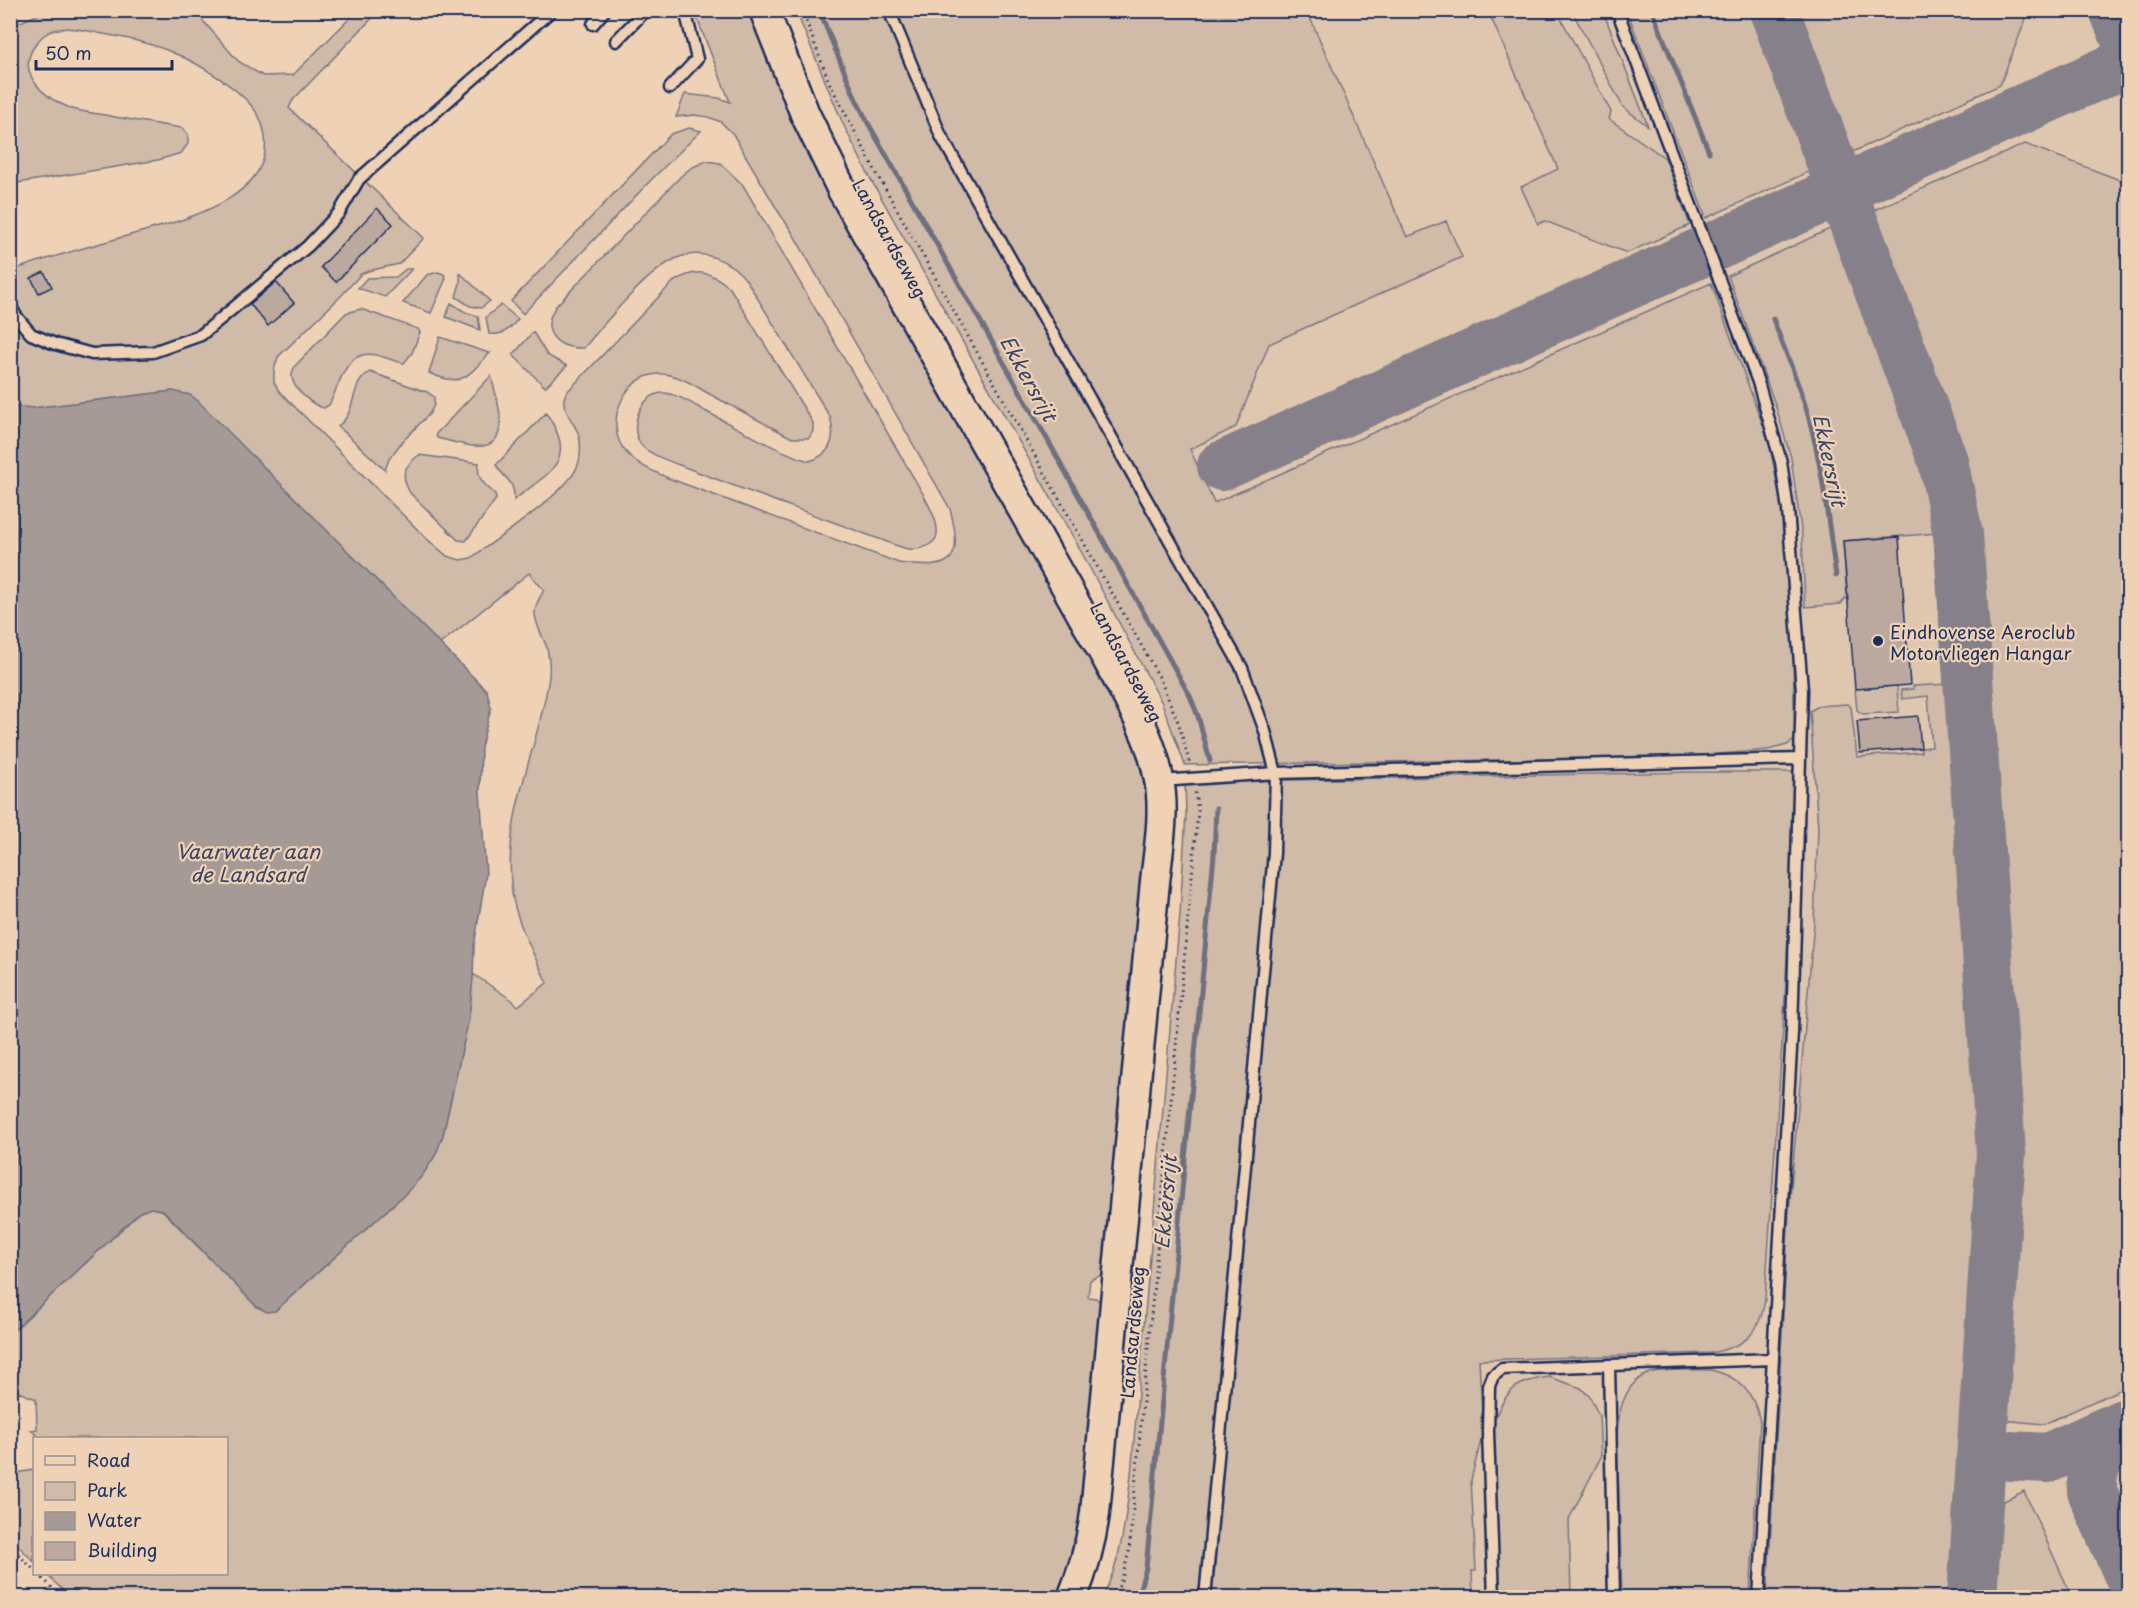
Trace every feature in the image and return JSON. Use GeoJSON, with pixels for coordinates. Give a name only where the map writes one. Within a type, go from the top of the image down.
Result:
{"type":"FeatureCollection","features":[{"type":"Feature","properties":{"kind":"street","name":"Landsardseweg"},"geometry":{"type":"LineString","coordinates":[[764,10],[805,114],[842,190],[1108,661],[1144,730],[1160,781],[1161,815],[1095,1513],[1091,1542],[1083,1572],[1072,1598]]}},
{"type":"Feature","properties":{"kind":"lane"},"geometry":{"type":"LineString","coordinates":[[10,304],[16,316],[31,334],[55,344],[92,354],[153,352],[201,335],[308,246],[339,213],[359,179],[552,10]]}},
{"type":"Feature","properties":{"kind":"lane"},"geometry":{"type":"LineString","coordinates":[[593,24],[605,10]]}},
{"type":"Feature","properties":{"kind":"lane"},"geometry":{"type":"LineString","coordinates":[[616,41],[646,10]]}},
{"type":"Feature","properties":{"kind":"lane"},"geometry":{"type":"LineString","coordinates":[[670,88],[697,59],[685,10]]}},
{"type":"Feature","properties":{"kind":"lane"},"geometry":{"type":"LineString","coordinates":[[889,10],[941,136],[1242,668],[1265,731],[1276,773],[1274,853],[1205,1598]]}},
{"type":"Feature","properties":{"kind":"lane"},"geometry":{"type":"LineString","coordinates":[[1617,10],[1758,382],[1781,462],[1788,510],[1802,690],[1792,1032],[1759,1598]]}},
{"type":"Feature","properties":{"kind":"lane"},"geometry":{"type":"LineString","coordinates":[[1160,781],[1276,773],[1800,759]]}},
{"type":"Feature","properties":{"kind":"lane"},"geometry":{"type":"LineString","coordinates":[[1494,1598],[1488,1432],[1489,1386],[1492,1376],[1502,1369],[1773,1359]]}},
{"type":"Feature","properties":{"kind":"lane"},"geometry":{"type":"LineString","coordinates":[[1609,1365],[1614,1598]]}},
{"type":"Feature","properties":{"kind":"path"},"geometry":{"type":"LineString","coordinates":[[802,10],[829,82],[876,172],[1158,677],[1179,724],[1193,778],[1198,811],[1129,1552],[1114,1598]]}},
{"type":"Feature","properties":{"kind":"path"},"geometry":{"type":"LineString","coordinates":[[10,1546],[33,1569]]}},
{"type":"Feature","properties":{"kind":"path"},"geometry":{"type":"LineString","coordinates":[[39,1575],[63,1598]]}},
{"type":"Feature","properties":{"kind":"shaded area"},"geometry":{"type":"Polygon","coordinates":[[[874,11],[2128,11],[2128,1597],[1189,1597],[1267,788],[1266,773],[1260,743],[874,11]]]}},
{"type":"Feature","properties":{"kind":"green space"},"geometry":{"type":"Polygon","coordinates":[[[46,11],[187,11],[197,14],[238,61],[263,76],[293,75],[357,11],[379,11],[293,100],[289,108],[424,238],[399,264],[361,274],[278,357],[274,370],[274,382],[279,391],[426,538],[447,556],[460,560],[471,558],[529,516],[571,477],[578,464],[580,443],[579,435],[565,409],[566,393],[673,282],[689,274],[703,273],[709,274],[730,288],[813,423],[813,431],[809,438],[792,438],[689,382],[675,376],[661,374],[648,376],[637,382],[627,391],[621,403],[616,428],[619,441],[630,457],[668,478],[899,563],[931,565],[942,563],[950,559],[954,551],[954,527],[950,509],[792,232],[733,134],[721,122],[694,115],[676,117],[685,94],[719,98],[730,102],[694,11],[755,11],[1136,729],[1148,795],[1147,833],[1110,1268],[1102,1275],[1090,1280],[1088,1297],[1096,1298],[1106,1307],[1082,1543],[1063,1589],[1056,1597],[71,1598],[47,1575],[228,1575],[228,1437],[39,1437],[31,1430],[37,1429],[36,1399],[11,1389],[11,1333],[140,1212],[151,1208],[162,1210],[257,1307],[275,1311],[405,1194],[435,1156],[443,1135],[469,1018],[473,974],[518,1006],[547,983],[517,916],[512,893],[510,864],[516,810],[544,705],[549,677],[549,657],[535,615],[536,605],[544,590],[529,573],[440,644],[173,391],[33,408],[11,406],[11,271],[167,224],[220,204],[243,189],[258,170],[265,148],[261,121],[255,110],[234,89],[208,71],[181,56],[143,42],[70,28],[59,29],[42,37],[30,54],[28,64],[30,74],[42,91],[70,108],[182,128],[188,134],[188,144],[181,153],[158,160],[11,184],[11,26],[46,11]]]}},
{"type":"Feature","properties":{"kind":"green space"},"geometry":{"type":"Polygon","coordinates":[[[796,11],[1307,11],[1407,237],[1446,221],[1462,257],[1269,344],[1236,427],[1190,449],[1214,503],[1711,283],[1769,442],[1782,509],[1792,618],[1795,740],[1787,745],[1768,750],[1683,757],[1185,765],[1162,703],[1077,544],[870,178],[843,124],[796,11]]]}},
{"type":"Feature","properties":{"kind":"green space"},"geometry":{"type":"Polygon","coordinates":[[[1488,11],[1557,11],[1611,112],[1609,119],[1665,158],[1690,225],[1627,253],[1545,221],[1538,224],[1521,187],[1558,169],[1488,11]]]}},
{"type":"Feature","properties":{"kind":"green space"},"geometry":{"type":"Polygon","coordinates":[[[1572,11],[1603,11],[1648,126],[1623,107],[1572,11]]]}},
{"type":"Feature","properties":{"kind":"green space"},"geometry":{"type":"Polygon","coordinates":[[[1627,11],[1756,11],[1815,169],[1706,218],[1627,11]]]}},
{"type":"Feature","properties":{"kind":"green space"},"geometry":{"type":"Polygon","coordinates":[[[1792,11],[2029,11],[2000,85],[1846,155],[1792,11]]]}},
{"type":"Feature","properties":{"kind":"green space"},"geometry":{"type":"Polygon","coordinates":[[[689,128],[701,131],[523,314],[511,301],[671,134],[689,128]]]}},
{"type":"Feature","properties":{"kind":"green space"},"geometry":{"type":"Polygon","coordinates":[[[2025,144],[2128,183],[2128,1386],[2044,1424],[2003,1420],[2022,1141],[2016,1037],[1970,519],[1962,472],[1950,436],[1867,213],[2025,144]]]}},
{"type":"Feature","properties":{"kind":"green space"},"geometry":{"type":"Polygon","coordinates":[[[706,161],[720,163],[743,185],[928,503],[937,531],[936,537],[930,544],[914,549],[898,546],[666,460],[649,452],[638,441],[636,423],[638,413],[649,398],[665,393],[681,398],[770,445],[809,461],[823,454],[830,444],[832,424],[830,417],[747,281],[733,267],[724,262],[696,254],[677,258],[653,274],[627,298],[584,348],[565,345],[553,337],[549,323],[556,306],[681,176],[706,161]]]}},
{"type":"Feature","properties":{"kind":"green space"},"geometry":{"type":"Polygon","coordinates":[[[1836,226],[1918,435],[1934,496],[1938,533],[1843,541],[1847,596],[1841,604],[1805,607],[1802,537],[1791,458],[1776,407],[1728,276],[1836,226]]]}},
{"type":"Feature","properties":{"kind":"green space"},"geometry":{"type":"Polygon","coordinates":[[[406,269],[412,269],[385,297],[358,288],[367,278],[396,277],[406,269]]]}},
{"type":"Feature","properties":{"kind":"green space"},"geometry":{"type":"Polygon","coordinates":[[[438,272],[444,274],[446,278],[431,313],[403,303],[427,275],[438,272]]]}},
{"type":"Feature","properties":{"kind":"green space"},"geometry":{"type":"Polygon","coordinates":[[[460,273],[490,301],[481,308],[470,306],[456,297],[460,273]]]}},
{"type":"Feature","properties":{"kind":"green space"},"geometry":{"type":"Polygon","coordinates":[[[451,303],[465,312],[478,316],[480,330],[446,317],[451,303]]]}},
{"type":"Feature","properties":{"kind":"green space"},"geometry":{"type":"Polygon","coordinates":[[[501,305],[518,319],[506,331],[489,334],[486,317],[501,305]]]}},
{"type":"Feature","properties":{"kind":"green space"},"geometry":{"type":"Polygon","coordinates":[[[361,309],[418,329],[420,332],[412,353],[404,363],[376,355],[366,354],[357,357],[345,370],[329,405],[324,408],[319,407],[304,396],[295,385],[292,375],[295,366],[346,313],[361,309]]]}},
{"type":"Feature","properties":{"kind":"green space"},"geometry":{"type":"Polygon","coordinates":[[[533,332],[547,355],[567,366],[545,387],[513,355],[533,332]]]}},
{"type":"Feature","properties":{"kind":"green space"},"geometry":{"type":"Polygon","coordinates":[[[440,337],[490,353],[463,378],[449,380],[429,373],[440,337]]]}},
{"type":"Feature","properties":{"kind":"green space"},"geometry":{"type":"Polygon","coordinates":[[[370,372],[427,392],[434,397],[434,405],[430,413],[401,443],[389,459],[385,470],[338,426],[348,413],[359,383],[370,372]]]}},
{"type":"Feature","properties":{"kind":"green space"},"geometry":{"type":"Polygon","coordinates":[[[491,376],[500,416],[498,435],[492,442],[483,446],[472,446],[437,438],[436,434],[491,376]]]}},
{"type":"Feature","properties":{"kind":"green space"},"geometry":{"type":"Polygon","coordinates":[[[546,413],[556,429],[560,442],[560,454],[549,472],[514,500],[511,484],[496,465],[546,413]]]}},
{"type":"Feature","properties":{"kind":"green space"},"geometry":{"type":"Polygon","coordinates":[[[419,455],[479,463],[480,477],[495,494],[496,499],[466,541],[458,540],[410,493],[404,476],[409,463],[419,455]]]}},
{"type":"Feature","properties":{"kind":"green space"},"geometry":{"type":"Polygon","coordinates":[[[1950,684],[1964,864],[1980,1176],[1957,1597],[1767,1597],[1789,1211],[1814,922],[1818,829],[1810,711],[1818,706],[1847,704],[1851,707],[1857,757],[1921,752],[1921,748],[1932,747],[1928,696],[1902,699],[1901,690],[1913,689],[1913,686],[1950,684]]]}},
{"type":"Feature","properties":{"kind":"green space"},"geometry":{"type":"Polygon","coordinates":[[[1897,686],[1899,712],[1863,714],[1857,710],[1855,689],[1897,686]]]}},
{"type":"Feature","properties":{"kind":"green space"},"geometry":{"type":"Polygon","coordinates":[[[1796,772],[1785,998],[1765,1299],[1755,1330],[1741,1343],[1710,1353],[1479,1360],[1483,1432],[1471,1480],[1476,1571],[1472,1571],[1473,1595],[1456,1598],[1102,1598],[1119,1553],[1131,1474],[1180,914],[1186,813],[1185,782],[1796,772]]]}},
{"type":"Feature","properties":{"kind":"green space"},"geometry":{"type":"Polygon","coordinates":[[[1711,1370],[1730,1377],[1744,1388],[1754,1403],[1760,1422],[1750,1597],[1622,1597],[1617,1436],[1624,1399],[1634,1383],[1641,1377],[1656,1371],[1711,1370]]]}},
{"type":"Feature","properties":{"kind":"green space"},"geometry":{"type":"Polygon","coordinates":[[[1549,1377],[1581,1388],[1590,1397],[1599,1416],[1601,1457],[1569,1519],[1571,1597],[1498,1597],[1493,1423],[1502,1403],[1512,1390],[1527,1382],[1549,1377]]]}},
{"type":"Feature","properties":{"kind":"green space"},"geometry":{"type":"Polygon","coordinates":[[[33,1470],[33,1561],[10,1537],[11,1474],[33,1470]]]}},
{"type":"Feature","properties":{"kind":"green space"},"geometry":{"type":"Polygon","coordinates":[[[2024,1491],[2072,1597],[1989,1597],[1994,1506],[2024,1491]]]}},
{"type":"Feature","properties":{"kind":"water","name":"Vaarwater aan de Landsard"},"geometry":{"type":"Polygon","coordinates":[[[173,391],[190,395],[197,400],[487,691],[491,708],[481,747],[480,792],[486,874],[474,946],[469,1018],[443,1135],[435,1156],[422,1176],[275,1311],[267,1312],[257,1307],[163,1210],[151,1208],[140,1212],[11,1333],[11,406],[33,408],[173,391]]]}},
{"type":"Feature","properties":{"kind":"building"},"geometry":{"type":"Polygon","coordinates":[[[377,208],[393,224],[336,282],[321,267],[377,208]]]}},
{"type":"Feature","properties":{"kind":"building"},"geometry":{"type":"Polygon","coordinates":[[[44,272],[52,287],[39,293],[31,278],[44,272]]]}},
{"type":"Feature","properties":{"kind":"building"},"geometry":{"type":"Polygon","coordinates":[[[276,282],[294,303],[268,326],[250,304],[276,282]]]}},
{"type":"Feature","properties":{"kind":"building","name":"Eindhovense Aeroclub Motorvliegen Hangar"},"geometry":{"type":"Polygon","coordinates":[[[1899,537],[1910,685],[1855,689],[1843,541],[1899,537]]]}},
{"type":"Feature","properties":{"kind":"building"},"geometry":{"type":"Polygon","coordinates":[[[1918,716],[1921,748],[1860,753],[1857,721],[1918,716]]]}},
{"type":"Feature","properties":{"kind":"waterway","name":"Ekkersrijt"},"geometry":{"type":"LineString","coordinates":[[819,10],[868,123],[1190,696],[1210,761]]}},
{"type":"Feature","properties":{"kind":"waterway","name":"Ekkersrijt"},"geometry":{"type":"LineString","coordinates":[[1652,10],[1709,152]]}},
{"type":"Feature","properties":{"kind":"waterway","name":"Ekkersrijt"},"geometry":{"type":"LineString","coordinates":[[1773,319],[1808,415],[1818,455],[1836,576]]}},
{"type":"Feature","properties":{"kind":"waterway","name":"Ekkersrijt"},"geometry":{"type":"LineString","coordinates":[[1137,1598],[1146,1568],[1214,855],[1216,808]]}},
{"type":"Feature","properties":{"kind":"taxiway"},"geometry":{"type":"LineString","coordinates":[[1774,10],[1943,461],[1958,534],[2001,1153],[1972,1598]]}},
{"type":"Feature","properties":{"kind":"taxiway"},"geometry":{"type":"LineString","coordinates":[[2114,10],[2128,44]]}},
{"type":"Feature","properties":{"kind":"taxiway"},"geometry":{"type":"LineString","coordinates":[[1222,466],[2128,62]]}},
{"type":"Feature","properties":{"kind":"taxiway"},"geometry":{"type":"LineString","coordinates":[[2128,1422],[2097,1461],[2092,1480],[2092,1491],[2128,1573]]}},
{"type":"Feature","properties":{"kind":"taxiway"},"geometry":{"type":"LineString","coordinates":[[2010,1456],[2048,1458],[2123,1424]]}},
{"type":"Feature","properties":{"kind":"place","name":"Eindhovense Aeroclub Motorvliegen Hangar"},"geometry":{"type":"Point","coordinates":[1878,641]}}]}
